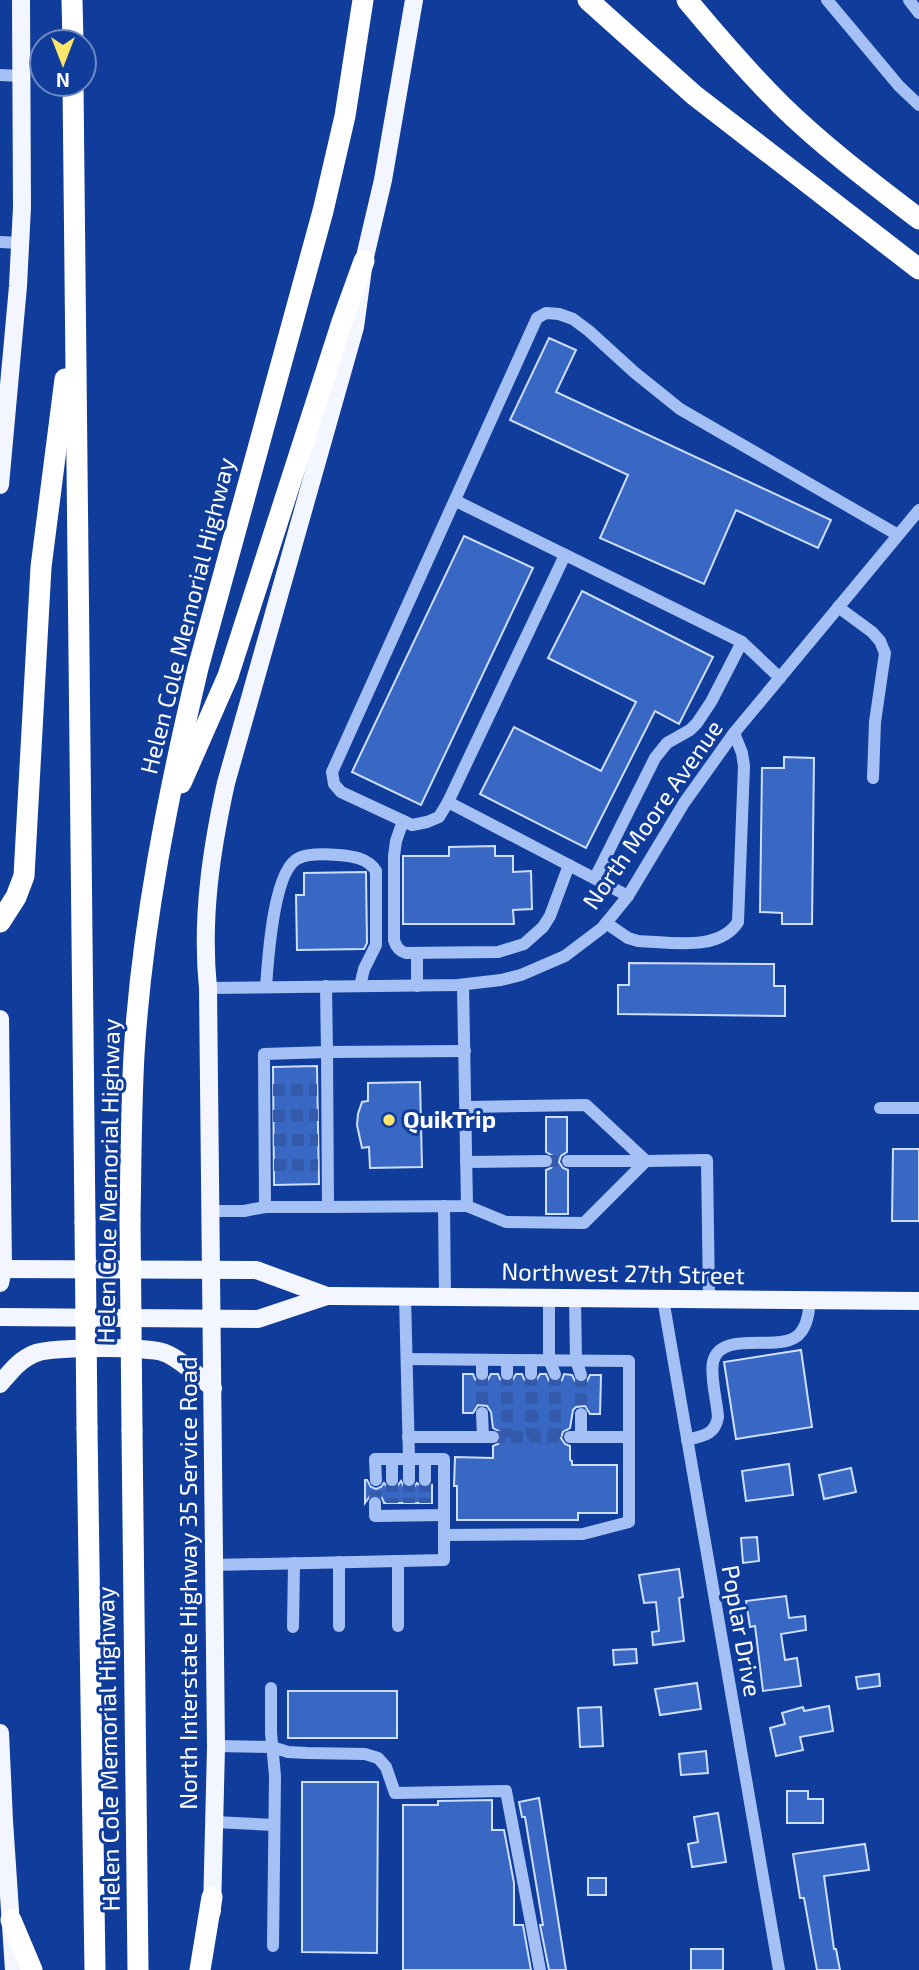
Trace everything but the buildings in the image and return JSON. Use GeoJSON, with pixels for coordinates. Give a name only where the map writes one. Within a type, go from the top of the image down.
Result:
{"type":"FeatureCollection","features":[{"type":"Feature","properties":{"kind":"highway"},"geometry":{"type":"LineString","coordinates":[[72,0],[73,28]]}},
{"type":"Feature","properties":{"kind":"highway","name":"Helen Cole Memorial Highway"},"geometry":{"type":"LineString","coordinates":[[138,1970],[130,1219],[136,1031],[147,934],[180,743],[323,211],[345,116],[363,0]]}},
{"type":"Feature","properties":{"kind":"highway"},"geometry":{"type":"LineString","coordinates":[[588,0],[694,96],[919,270]]}},
{"type":"Feature","properties":{"kind":"highway"},"geometry":{"type":"LineString","coordinates":[[687,0],[730,52],[782,106],[846,163],[919,219]]}},
{"type":"Feature","properties":{"kind":"highway","name":"Helen Cole Memorial Highway"},"geometry":{"type":"LineString","coordinates":[[73,98],[95,1970]]}},
{"type":"Feature","properties":{"kind":"highway"},"geometry":{"type":"LineString","coordinates":[[165,820],[228,676],[342,322],[365,261]]}},
{"type":"Feature","properties":{"kind":"highway"},"geometry":{"type":"LineString","coordinates":[[0,922],[16,897],[24,876],[41,567],[75,301]]}},
{"type":"Feature","properties":{"kind":"highway"},"geometry":{"type":"LineString","coordinates":[[200,1970],[212,1897]]}},
{"type":"Feature","properties":{"kind":"highway"},"geometry":{"type":"LineString","coordinates":[[11,1920],[32,1970]]}},
{"type":"Feature","properties":{"kind":"main road"},"geometry":{"type":"LineString","coordinates":[[0,485],[20,243],[22,0]]}},
{"type":"Feature","properties":{"kind":"main road","name":"North Interstate Highway 35 Service Road"},"geometry":{"type":"LineString","coordinates":[[211,1970],[216,1746],[208,988],[205,955],[207,904],[215,833],[226,783],[355,327],[414,0]]}},
{"type":"Feature","properties":{"kind":"main road"},"geometry":{"type":"LineString","coordinates":[[0,1019],[1,1274]]}},
{"type":"Feature","properties":{"kind":"main road","name":"Northwest 27th Street"},"geometry":{"type":"LineString","coordinates":[[1,1274],[256,1270],[327,1296]]}},
{"type":"Feature","properties":{"kind":"main road","name":"Northwest 27th Street"},"geometry":{"type":"LineString","coordinates":[[0,1317],[258,1319],[327,1296],[919,1301]]}},
{"type":"Feature","properties":{"kind":"main road"},"geometry":{"type":"LineString","coordinates":[[0,1384],[16,1365],[44,1351],[154,1349],[173,1357],[213,1388]]}},
{"type":"Feature","properties":{"kind":"main road"},"geometry":{"type":"LineString","coordinates":[[0,1733],[2,1821],[14,1970]]}},
{"type":"Feature","properties":{"kind":"street"},"geometry":{"type":"LineString","coordinates":[[827,0],[899,86],[919,105]]}},
{"type":"Feature","properties":{"kind":"street"},"geometry":{"type":"LineString","coordinates":[[909,0],[919,13]]}},
{"type":"Feature","properties":{"kind":"street"},"geometry":{"type":"LineString","coordinates":[[0,75],[22,76]]}},
{"type":"Feature","properties":{"kind":"street"},"geometry":{"type":"LineString","coordinates":[[0,242],[20,243]]}},
{"type":"Feature","properties":{"kind":"street"},"geometry":{"type":"LineString","coordinates":[[565,555],[439,817],[412,825],[341,792],[334,784],[332,772],[537,318],[546,313],[573,319],[680,409],[898,535]]}},
{"type":"Feature","properties":{"kind":"street"},"geometry":{"type":"LineString","coordinates":[[456,501],[742,642],[780,678]]}},
{"type":"Feature","properties":{"kind":"street","name":"North Moore Avenue"},"geometry":{"type":"LineString","coordinates":[[208,988],[463,985],[501,980],[545,966],[565,956],[606,923],[628,896],[684,803],[734,733],[919,510]]}},
{"type":"Feature","properties":{"kind":"street"},"geometry":{"type":"LineString","coordinates":[[838,607],[872,632],[885,653],[875,722],[873,778]]}},
{"type":"Feature","properties":{"kind":"street"},"geometry":{"type":"LineString","coordinates":[[595,878],[656,758],[667,743],[697,723],[742,642]]}},
{"type":"Feature","properties":{"kind":"street"},"geometry":{"type":"LineString","coordinates":[[606,923],[638,942],[709,942],[725,936],[734,928],[738,922],[744,766],[742,752],[734,733]]}},
{"type":"Feature","properties":{"kind":"street"},"geometry":{"type":"LineString","coordinates":[[448,802],[628,896]]}},
{"type":"Feature","properties":{"kind":"street"},"geometry":{"type":"LineString","coordinates":[[403,821],[394,856],[394,940],[401,952],[498,952],[524,944],[543,927],[550,916],[569,865]]}},
{"type":"Feature","properties":{"kind":"street"},"geometry":{"type":"LineString","coordinates":[[266,987],[269,947],[281,880],[291,864],[300,858],[327,854],[352,856],[372,864],[376,871],[376,945],[359,986]]}},
{"type":"Feature","properties":{"kind":"street"},"geometry":{"type":"LineString","coordinates":[[417,953],[417,985]]}},
{"type":"Feature","properties":{"kind":"street"},"geometry":{"type":"LineString","coordinates":[[463,985],[467,1206]]}},
{"type":"Feature","properties":{"kind":"street"},"geometry":{"type":"LineString","coordinates":[[326,986],[327,1052],[322,1115],[323,1164],[328,1207]]}},
{"type":"Feature","properties":{"kind":"street"},"geometry":{"type":"LineString","coordinates":[[265,1208],[269,1165],[269,1090],[264,1054],[465,1051]]}},
{"type":"Feature","properties":{"kind":"street"},"geometry":{"type":"LineString","coordinates":[[466,1107],[586,1105],[646,1161]]}},
{"type":"Feature","properties":{"kind":"street"},"geometry":{"type":"LineString","coordinates":[[880,1108],[919,1108]]}},
{"type":"Feature","properties":{"kind":"street"},"geometry":{"type":"LineString","coordinates":[[568,1161],[707,1160],[709,1299]]}},
{"type":"Feature","properties":{"kind":"street"},"geometry":{"type":"LineString","coordinates":[[466,1162],[546,1161]]}},
{"type":"Feature","properties":{"kind":"street"},"geometry":{"type":"LineString","coordinates":[[211,1211],[467,1206],[506,1222],[584,1223],[646,1161]]}},
{"type":"Feature","properties":{"kind":"street"},"geometry":{"type":"LineString","coordinates":[[444,1206],[445,1297]]}},
{"type":"Feature","properties":{"kind":"street"},"geometry":{"type":"LineString","coordinates":[[405,1296],[409,1480]]}},
{"type":"Feature","properties":{"kind":"street"},"geometry":{"type":"LineString","coordinates":[[549,1298],[550,1360],[555,1374]]}},
{"type":"Feature","properties":{"kind":"street"},"geometry":{"type":"LineString","coordinates":[[575,1298],[576,1360],[581,1375]]}},
{"type":"Feature","properties":{"kind":"street","name":"Poplar Drive"},"geometry":{"type":"LineString","coordinates":[[663,1299],[779,1970]]}},
{"type":"Feature","properties":{"kind":"street"},"geometry":{"type":"LineString","coordinates":[[687,1440],[708,1435],[714,1431],[717,1424],[713,1362],[718,1352],[732,1344],[762,1343],[796,1337],[804,1326],[810,1300]]}},
{"type":"Feature","properties":{"kind":"street"},"geometry":{"type":"LineString","coordinates":[[407,1359],[629,1361],[629,1522],[583,1534],[444,1535]]}},
{"type":"Feature","properties":{"kind":"street"},"geometry":{"type":"LineString","coordinates":[[482,1360],[482,1374]]}},
{"type":"Feature","properties":{"kind":"street"},"geometry":{"type":"LineString","coordinates":[[507,1360],[507,1374]]}},
{"type":"Feature","properties":{"kind":"street"},"geometry":{"type":"LineString","coordinates":[[531,1360],[531,1374]]}},
{"type":"Feature","properties":{"kind":"street"},"geometry":{"type":"LineString","coordinates":[[408,1437],[488,1437],[482,1413]]}},
{"type":"Feature","properties":{"kind":"street"},"geometry":{"type":"LineString","coordinates":[[581,1414],[575,1437],[629,1437]]}},
{"type":"Feature","properties":{"kind":"street"},"geometry":{"type":"LineString","coordinates":[[215,1565],[444,1560],[444,1460],[375,1460],[376,1480]]}},
{"type":"Feature","properties":{"kind":"street"},"geometry":{"type":"LineString","coordinates":[[391,1480],[392,1460]]}},
{"type":"Feature","properties":{"kind":"street"},"geometry":{"type":"LineString","coordinates":[[425,1460],[425,1480]]}},
{"type":"Feature","properties":{"kind":"street"},"geometry":{"type":"LineString","coordinates":[[375,1503],[375,1516],[392,1509],[425,1509],[444,1515]]}},
{"type":"Feature","properties":{"kind":"street"},"geometry":{"type":"LineString","coordinates":[[398,1561],[398,1626]]}},
{"type":"Feature","properties":{"kind":"street"},"geometry":{"type":"LineString","coordinates":[[339,1562],[339,1626]]}},
{"type":"Feature","properties":{"kind":"street"},"geometry":{"type":"LineString","coordinates":[[293,1627],[294,1563]]}},
{"type":"Feature","properties":{"kind":"street"},"geometry":{"type":"LineString","coordinates":[[271,1688],[275,1776],[273,1946]]}},
{"type":"Feature","properties":{"kind":"street"},"geometry":{"type":"LineString","coordinates":[[216,1746],[272,1747],[288,1752],[365,1754],[378,1758],[386,1767],[395,1793],[506,1791],[540,1970]]}},
{"type":"Feature","properties":{"kind":"street"},"geometry":{"type":"LineString","coordinates":[[214,1822],[274,1825]]}},
{"type":"Feature","properties":{"kind":"tunnel"},"geometry":{"type":"LineString","coordinates":[[273,1090],[317,1090]]}},
{"type":"Feature","properties":{"kind":"tunnel"},"geometry":{"type":"LineString","coordinates":[[273,1116],[318,1115]]}},
{"type":"Feature","properties":{"kind":"tunnel"},"geometry":{"type":"LineString","coordinates":[[274,1140],[318,1140]]}},
{"type":"Feature","properties":{"kind":"tunnel"},"geometry":{"type":"LineString","coordinates":[[546,1161],[568,1161]]}},
{"type":"Feature","properties":{"kind":"tunnel"},"geometry":{"type":"LineString","coordinates":[[274,1165],[318,1165]]}},
{"type":"Feature","properties":{"kind":"tunnel"},"geometry":{"type":"LineString","coordinates":[[482,1374],[482,1413]]}},
{"type":"Feature","properties":{"kind":"tunnel"},"geometry":{"type":"LineString","coordinates":[[507,1374],[507,1437]]}},
{"type":"Feature","properties":{"kind":"tunnel"},"geometry":{"type":"LineString","coordinates":[[531,1374],[532,1437]]}},
{"type":"Feature","properties":{"kind":"tunnel"},"geometry":{"type":"LineString","coordinates":[[555,1374],[555,1437]]}},
{"type":"Feature","properties":{"kind":"tunnel"},"geometry":{"type":"LineString","coordinates":[[581,1375],[581,1414]]}},
{"type":"Feature","properties":{"kind":"tunnel"},"geometry":{"type":"LineString","coordinates":[[493,1437],[570,1437]]}},
{"type":"Feature","properties":{"kind":"tunnel"},"geometry":{"type":"LineString","coordinates":[[375,1503],[376,1480]]}},
{"type":"Feature","properties":{"kind":"tunnel"},"geometry":{"type":"LineString","coordinates":[[392,1480],[392,1503]]}},
{"type":"Feature","properties":{"kind":"tunnel"},"geometry":{"type":"LineString","coordinates":[[409,1480],[409,1503]]}},
{"type":"Feature","properties":{"kind":"tunnel"},"geometry":{"type":"LineString","coordinates":[[425,1480],[425,1503]]}},
{"type":"Feature","properties":{"kind":"place","name":"QuikTrip"},"geometry":{"type":"Point","coordinates":[389,1120]}}]}
